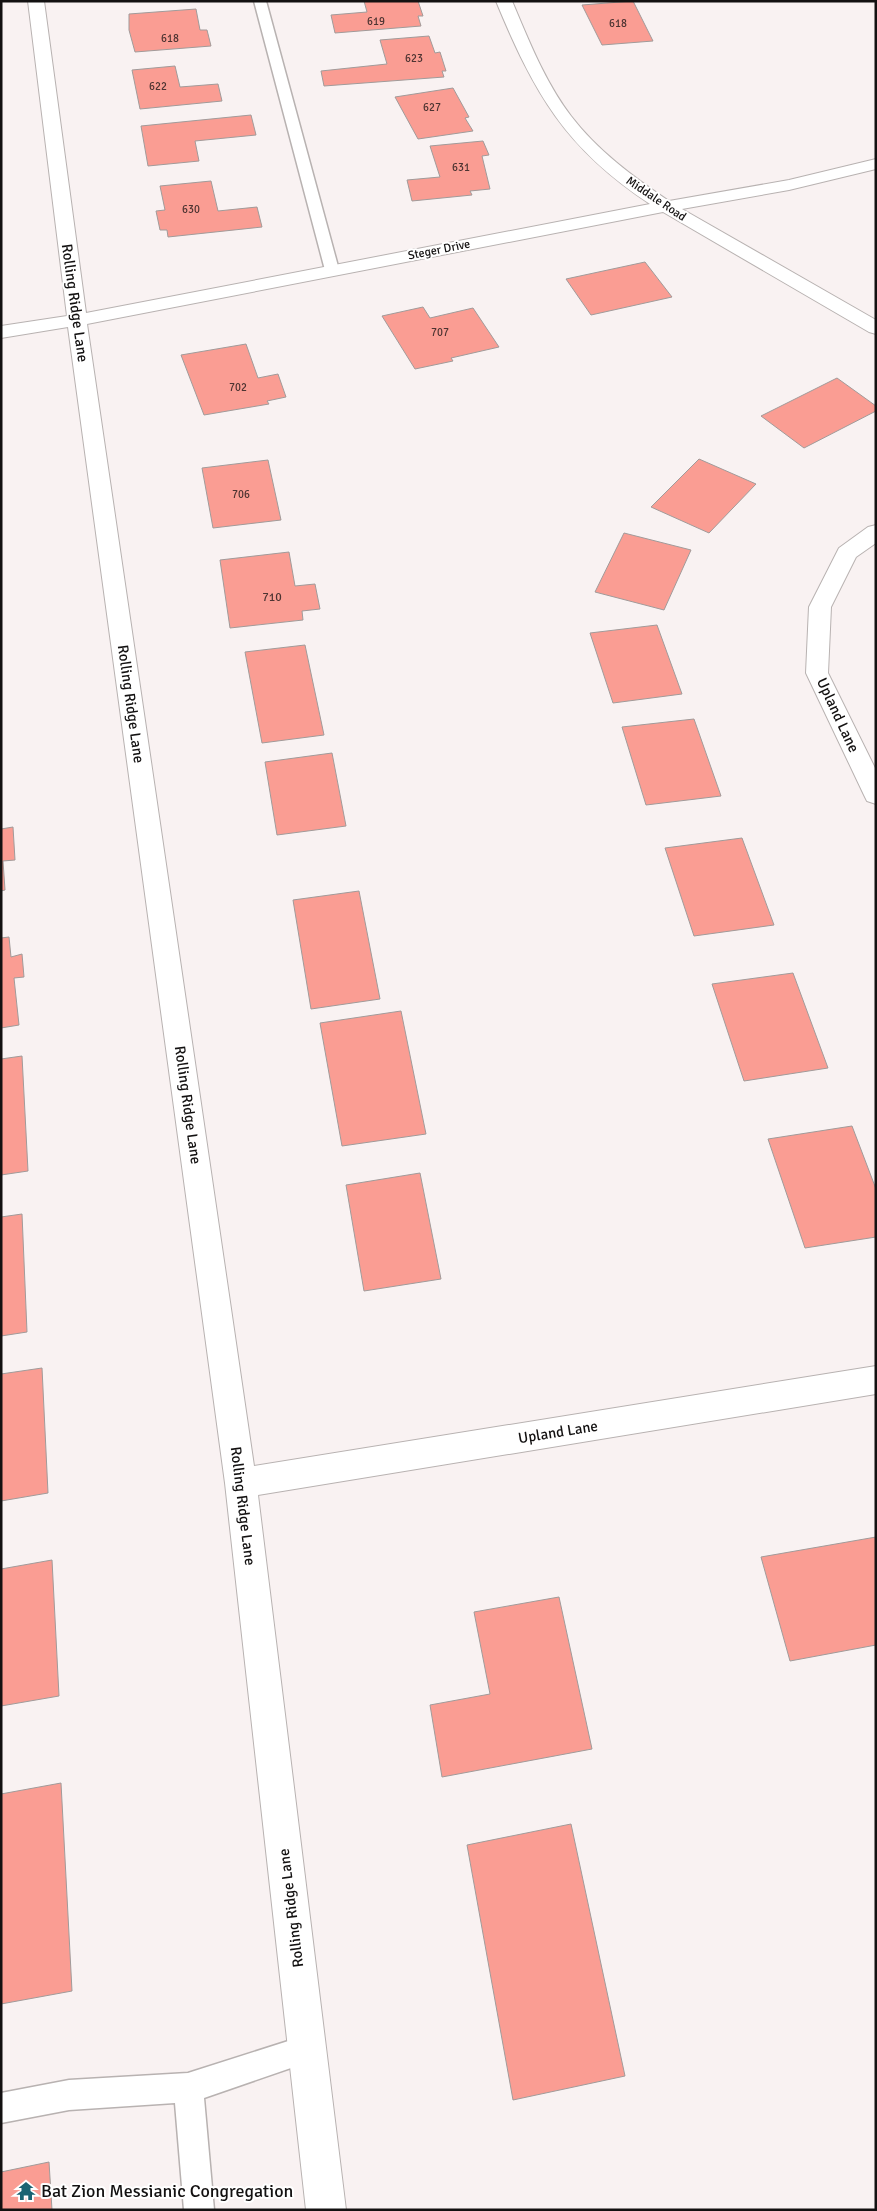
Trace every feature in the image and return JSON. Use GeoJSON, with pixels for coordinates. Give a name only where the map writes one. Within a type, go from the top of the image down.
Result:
{"type":"FeatureCollection","features":[{"type":"Feature","properties":{"kind":"street","name":"Rolling Ridge Lane"},"geometry":{"type":"LineString","coordinates":[[36,1],[77,320],[241,1484],[326,2210]]}},
{"type":"Feature","properties":{"kind":"street","name":"Middale Road"},"geometry":{"type":"LineString","coordinates":[[504,1],[526,51],[549,96],[576,133],[620,175],[663,207],[876,328]]}},
{"type":"Feature","properties":{"kind":"street","name":"Steger Drive"},"geometry":{"type":"LineString","coordinates":[[1,332],[77,320],[663,207],[789,185],[876,164]]}},
{"type":"Feature","properties":{"kind":"street","name":"Upland Lane"},"geometry":{"type":"LineString","coordinates":[[876,532],[847,554],[820,607],[818,673],[876,795]]}},
{"type":"Feature","properties":{"kind":"street","name":"Upland Lane"},"geometry":{"type":"LineString","coordinates":[[241,1484],[876,1380]]}},
{"type":"Feature","properties":{"kind":"lane"},"geometry":{"type":"LineString","coordinates":[[260,1],[332,270]]}},
{"type":"Feature","properties":{"kind":"lane"},"geometry":{"type":"LineString","coordinates":[[1,2108],[69,2095],[188,2088],[307,2048]]}},
{"type":"Feature","properties":{"kind":"lane"},"geometry":{"type":"LineString","coordinates":[[188,2088],[199,2210]]}},
{"type":"Feature","properties":{"kind":"building"},"geometry":{"type":"Polygon","coordinates":[[[364,1],[418,1],[423,16],[418,16],[421,26],[335,33],[331,15],[367,12],[364,1]]]}},
{"type":"Feature","properties":{"kind":"building"},"geometry":{"type":"Polygon","coordinates":[[[633,1],[653,41],[602,45],[582,5],[633,1]]]}},
{"type":"Feature","properties":{"kind":"building"},"geometry":{"type":"Polygon","coordinates":[[[196,9],[200,30],[207,30],[211,46],[135,52],[129,30],[129,14],[196,9]]]}},
{"type":"Feature","properties":{"kind":"building"},"geometry":{"type":"Polygon","coordinates":[[[429,36],[435,53],[440,52],[446,71],[442,71],[444,77],[324,86],[321,71],[387,64],[380,40],[429,36]]]}},
{"type":"Feature","properties":{"kind":"building"},"geometry":{"type":"Polygon","coordinates":[[[175,66],[180,87],[218,84],[222,101],[140,109],[132,70],[175,66]]]}},
{"type":"Feature","properties":{"kind":"building"},"geometry":{"type":"Polygon","coordinates":[[[453,88],[469,117],[465,118],[473,131],[418,139],[395,97],[453,88]]]}},
{"type":"Feature","properties":{"kind":"building"},"geometry":{"type":"Polygon","coordinates":[[[251,115],[256,135],[195,141],[199,161],[148,166],[141,126],[251,115]]]}},
{"type":"Feature","properties":{"kind":"building"},"geometry":{"type":"Polygon","coordinates":[[[483,141],[489,155],[482,156],[490,189],[470,191],[472,195],[412,201],[407,180],[440,177],[430,146],[483,141]]]}},
{"type":"Feature","properties":{"kind":"building"},"geometry":{"type":"Polygon","coordinates":[[[211,181],[218,211],[257,207],[262,227],[168,237],[167,230],[160,230],[156,211],[165,210],[160,186],[211,181]]]}},
{"type":"Feature","properties":{"kind":"building"},"geometry":{"type":"Polygon","coordinates":[[[645,262],[672,297],[591,315],[566,279],[645,262]]]}},
{"type":"Feature","properties":{"kind":"building"},"geometry":{"type":"Polygon","coordinates":[[[423,307],[430,318],[473,308],[499,347],[451,358],[453,361],[415,369],[382,316],[423,307]]]}},
{"type":"Feature","properties":{"kind":"building"},"geometry":{"type":"Polygon","coordinates":[[[246,344],[258,378],[278,374],[286,397],[267,401],[269,404],[204,415],[181,355],[246,344]]]}},
{"type":"Feature","properties":{"kind":"building"},"geometry":{"type":"Polygon","coordinates":[[[837,378],[876,406],[876,411],[804,448],[761,416],[837,378]]]}},
{"type":"Feature","properties":{"kind":"building"},"geometry":{"type":"Polygon","coordinates":[[[699,459],[756,484],[709,533],[651,507],[699,459]]]}},
{"type":"Feature","properties":{"kind":"building"},"geometry":{"type":"Polygon","coordinates":[[[268,460],[281,520],[213,528],[202,468],[268,460]]]}},
{"type":"Feature","properties":{"kind":"building"},"geometry":{"type":"Polygon","coordinates":[[[624,533],[691,550],[664,610],[595,592],[624,533]]]}},
{"type":"Feature","properties":{"kind":"building"},"geometry":{"type":"Polygon","coordinates":[[[289,552],[295,586],[315,584],[320,609],[302,611],[303,620],[230,628],[220,560],[289,552]]]}},
{"type":"Feature","properties":{"kind":"building"},"geometry":{"type":"Polygon","coordinates":[[[657,625],[682,694],[613,703],[590,633],[657,625]]]}},
{"type":"Feature","properties":{"kind":"building"},"geometry":{"type":"Polygon","coordinates":[[[305,645],[324,735],[262,743],[245,652],[305,645]]]}},
{"type":"Feature","properties":{"kind":"building"},"geometry":{"type":"Polygon","coordinates":[[[694,719],[721,796],[646,805],[622,727],[694,719]]]}},
{"type":"Feature","properties":{"kind":"building"},"geometry":{"type":"Polygon","coordinates":[[[332,753],[346,826],[277,835],[265,762],[332,753]]]}},
{"type":"Feature","properties":{"kind":"building"},"geometry":{"type":"Polygon","coordinates":[[[13,827],[15,860],[3,861],[5,890],[1,891],[1,829],[13,827]]]}},
{"type":"Feature","properties":{"kind":"building"},"geometry":{"type":"Polygon","coordinates":[[[742,838],[774,925],[694,936],[665,848],[742,838]]]}},
{"type":"Feature","properties":{"kind":"building"},"geometry":{"type":"Polygon","coordinates":[[[359,891],[380,999],[311,1009],[293,900],[359,891]]]}},
{"type":"Feature","properties":{"kind":"building"},"geometry":{"type":"Polygon","coordinates":[[[9,937],[11,957],[22,954],[24,977],[14,978],[19,1025],[1,1028],[1,938],[9,937]]]}},
{"type":"Feature","properties":{"kind":"building"},"geometry":{"type":"Polygon","coordinates":[[[793,973],[828,1068],[744,1081],[712,984],[793,973]]]}},
{"type":"Feature","properties":{"kind":"building"},"geometry":{"type":"Polygon","coordinates":[[[401,1011],[426,1134],[342,1146],[320,1023],[401,1011]]]}},
{"type":"Feature","properties":{"kind":"building"},"geometry":{"type":"Polygon","coordinates":[[[22,1056],[28,1171],[1,1175],[1,1059],[22,1056]]]}},
{"type":"Feature","properties":{"kind":"building"},"geometry":{"type":"Polygon","coordinates":[[[852,1126],[876,1189],[876,1237],[805,1248],[768,1139],[852,1126]]]}},
{"type":"Feature","properties":{"kind":"building"},"geometry":{"type":"Polygon","coordinates":[[[420,1173],[441,1279],[364,1291],[346,1185],[420,1173]]]}},
{"type":"Feature","properties":{"kind":"building"},"geometry":{"type":"Polygon","coordinates":[[[22,1214],[27,1332],[1,1336],[1,1217],[22,1214]]]}},
{"type":"Feature","properties":{"kind":"building"},"geometry":{"type":"Polygon","coordinates":[[[42,1368],[48,1493],[1,1501],[1,1374],[42,1368]]]}},
{"type":"Feature","properties":{"kind":"building"},"geometry":{"type":"Polygon","coordinates":[[[876,1537],[876,1645],[790,1661],[761,1557],[876,1537]]]}},
{"type":"Feature","properties":{"kind":"building"},"geometry":{"type":"Polygon","coordinates":[[[52,1560],[59,1696],[1,1706],[1,1569],[52,1560]]]}},
{"type":"Feature","properties":{"kind":"building"},"geometry":{"type":"Polygon","coordinates":[[[559,1597],[592,1749],[442,1777],[430,1705],[490,1694],[474,1612],[559,1597]]]}},
{"type":"Feature","properties":{"kind":"building"},"geometry":{"type":"Polygon","coordinates":[[[61,1783],[72,1991],[1,2004],[1,1794],[61,1783]]]}},
{"type":"Feature","properties":{"kind":"building"},"geometry":{"type":"Polygon","coordinates":[[[571,1824],[625,2076],[513,2100],[467,1845],[571,1824]]]}},
{"type":"Feature","properties":{"kind":"building","name":"Bat Zion Messianic Congregation"},"geometry":{"type":"Polygon","coordinates":[[[49,2162],[52,2210],[1,2210],[1,2172],[49,2162]]]}},
{"type":"Feature","properties":{"kind":"place","name":"Bat Zion Messianic Congregation"},"geometry":{"type":"Point","coordinates":[26,2191]}}]}
